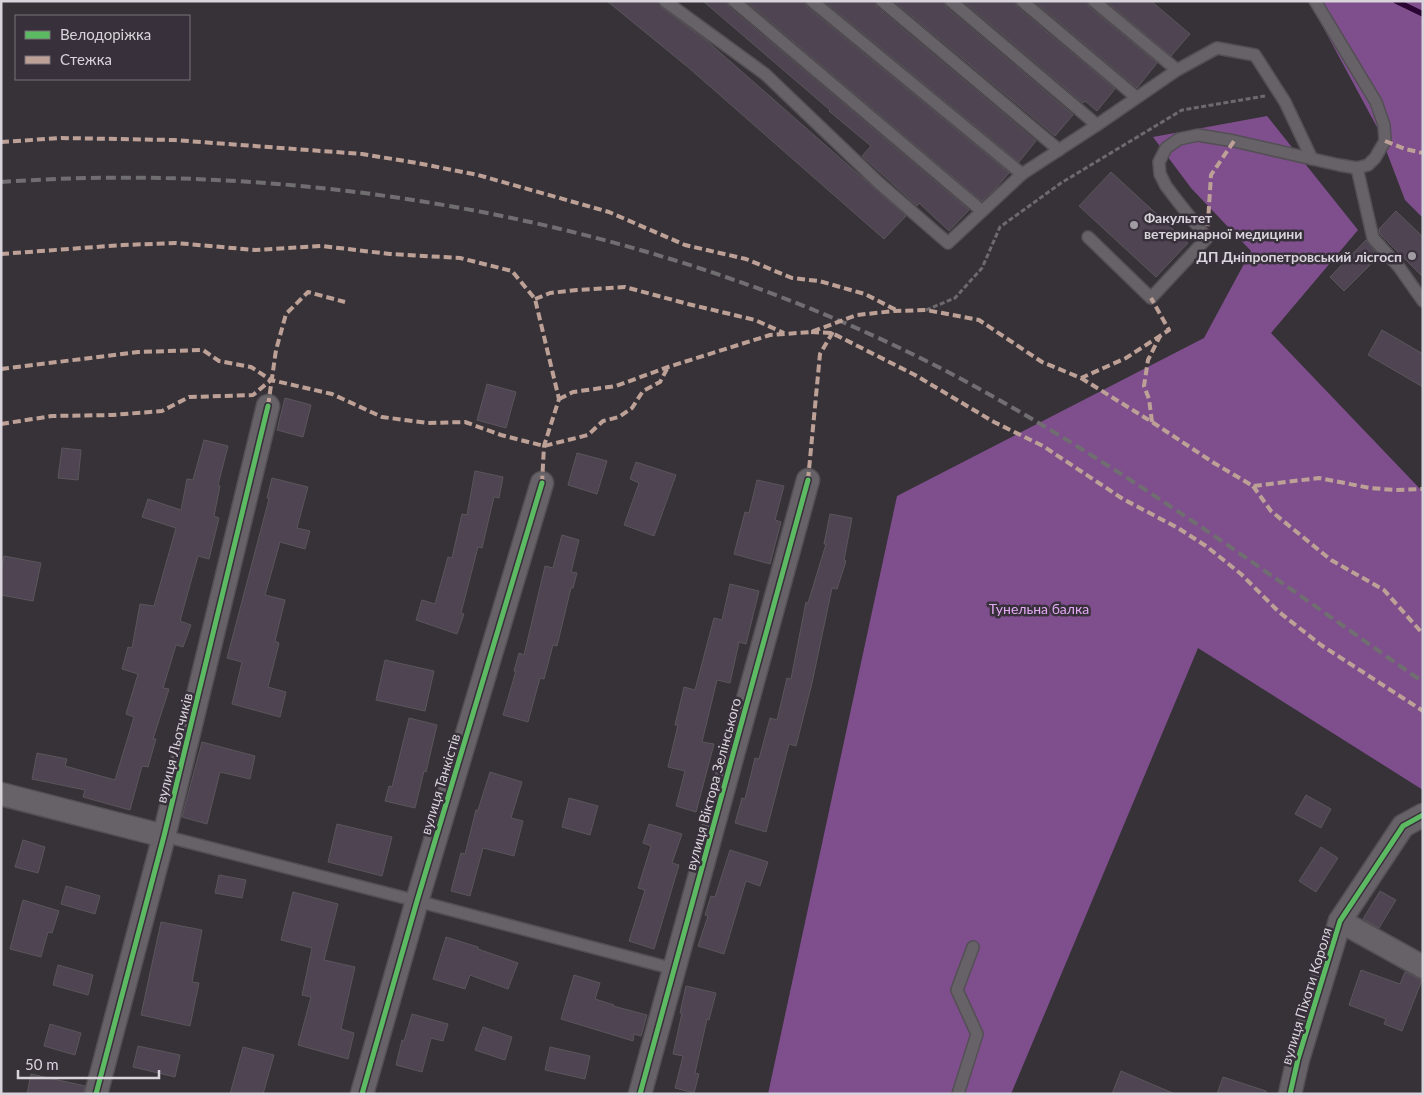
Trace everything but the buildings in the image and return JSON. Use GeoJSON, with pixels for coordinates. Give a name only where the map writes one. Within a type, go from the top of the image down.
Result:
{"type":"FeatureCollection","features":[{"type":"Feature","properties":{"kind":"street","name":"вулиця Льотчиків"},"geometry":{"type":"LineString","coordinates":[[96,1094],[164,836],[268,406]]}},
{"type":"Feature","properties":{"kind":"street","name":"вулиця Віктора Зелінського"},"geometry":{"type":"LineString","coordinates":[[640,1094],[808,480]]}},
{"type":"Feature","properties":{"kind":"street","name":"вулиця Танкістів"},"geometry":{"type":"LineString","coordinates":[[362,1094],[417,901],[542,483]]}},
{"type":"Feature","properties":{"kind":"street"},"geometry":{"type":"LineString","coordinates":[[1,794],[164,836]]}},
{"type":"Feature","properties":{"kind":"street","name":"вулиця Піхоти Короля"},"geometry":{"type":"LineString","coordinates":[[1290,1094],[1298,1059],[1340,921],[1403,826],[1423,815]]}},
{"type":"Feature","properties":{"kind":"street","name":"вулиця Піхоти Короля"},"geometry":{"type":"LineString","coordinates":[[1340,921],[1423,967]]}},
{"type":"Feature","properties":{"kind":"lane"},"geometry":{"type":"LineString","coordinates":[[666,1],[765,74],[879,182],[948,244],[1022,174],[1098,125],[1177,70],[1217,48],[1256,54],[1280,93],[1312,159]]}},
{"type":"Feature","properties":{"kind":"lane"},"geometry":{"type":"LineString","coordinates":[[734,1],[982,211]]}},
{"type":"Feature","properties":{"kind":"lane"},"geometry":{"type":"LineString","coordinates":[[812,1],[1022,174]]}},
{"type":"Feature","properties":{"kind":"lane"},"geometry":{"type":"LineString","coordinates":[[882,1],[1060,150]]}},
{"type":"Feature","properties":{"kind":"lane"},"geometry":{"type":"LineString","coordinates":[[951,1],[1098,125]]}},
{"type":"Feature","properties":{"kind":"lane"},"geometry":{"type":"LineString","coordinates":[[1022,1],[1136,97]]}},
{"type":"Feature","properties":{"kind":"lane"},"geometry":{"type":"LineString","coordinates":[[1094,1],[1177,70]]}},
{"type":"Feature","properties":{"kind":"lane"},"geometry":{"type":"LineString","coordinates":[[1088,237],[1151,298],[1207,238],[1166,186],[1160,174],[1159,162],[1166,148],[1179,139],[1198,135],[1357,168],[1368,165],[1375,158],[1385,141],[1384,125],[1376,102],[1315,1]]}},
{"type":"Feature","properties":{"kind":"lane"},"geometry":{"type":"LineString","coordinates":[[1357,168],[1373,238],[1399,267],[1423,301]]}},
{"type":"Feature","properties":{"kind":"lane"},"geometry":{"type":"LineString","coordinates":[[164,836],[674,969]]}},
{"type":"Feature","properties":{"kind":"lane"},"geometry":{"type":"LineString","coordinates":[[958,1094],[977,1034],[957,990],[973,947]]}},
{"type":"Feature","properties":{"kind":"path"},"geometry":{"type":"LineString","coordinates":[[926,310],[955,298],[982,268],[1000,227],[1061,183],[1103,157],[1182,110],[1280,93]]}},
{"type":"Feature","properties":{"kind":"green space"},"geometry":{"type":"Polygon","coordinates":[[[1309,1],[1423,1],[1423,218],[1405,200],[1378,129],[1309,1]]]}},
{"type":"Feature","properties":{"kind":"green space","name":"Тунельна балка"},"geometry":{"type":"Polygon","coordinates":[[[1267,116],[1358,230],[1271,333],[1423,492],[1423,790],[1198,648],[1011,1094],[768,1094],[897,496],[1204,338],[1251,251],[1191,188],[1153,137],[1267,116]]]}},
{"type":"Feature","properties":{"kind":"waterway"},"geometry":{"type":"LineString","coordinates":[[1396,1],[1423,14]]}},
{"type":"Feature","properties":{"kind":"railway"},"geometry":{"type":"LineString","coordinates":[[1,182],[125,178],[251,182],[378,195],[503,216],[627,246],[748,285],[864,332],[976,387],[1034,420],[1203,528],[1423,682]]}},
{"type":"Feature","properties":{"kind":"marked path"},"geometry":{"type":"LineString","coordinates":[[1,142],[61,138],[174,140],[362,154],[417,163],[478,175],[609,212],[685,245],[746,259],[792,278],[819,281],[865,294],[898,311]]}},
{"type":"Feature","properties":{"kind":"marked path"},"geometry":{"type":"LineString","coordinates":[[1207,238],[1211,175],[1234,141]]}},
{"type":"Feature","properties":{"kind":"marked path"},"geometry":{"type":"LineString","coordinates":[[1385,141],[1405,149],[1423,153]]}},
{"type":"Feature","properties":{"kind":"marked path"},"geometry":{"type":"LineString","coordinates":[[1,254],[176,243],[255,250],[322,246],[390,254],[460,258],[512,271],[535,299],[559,399],[544,446],[542,483]]}},
{"type":"Feature","properties":{"kind":"marked path"},"geometry":{"type":"LineString","coordinates":[[535,299],[550,293],[625,287],[755,320],[784,333]]}},
{"type":"Feature","properties":{"kind":"marked path"},"geometry":{"type":"LineString","coordinates":[[268,406],[276,350],[286,314],[308,292],[345,302]]}},
{"type":"Feature","properties":{"kind":"marked path"},"geometry":{"type":"LineString","coordinates":[[559,399],[573,392],[616,386],[668,367],[770,335],[811,332],[857,315],[894,311],[926,310],[979,320],[1042,362],[1081,378],[1126,358],[1169,330],[1151,298]]}},
{"type":"Feature","properties":{"kind":"marked path"},"geometry":{"type":"LineString","coordinates":[[808,480],[820,354],[834,330]]}},
{"type":"Feature","properties":{"kind":"marked path"},"geometry":{"type":"LineString","coordinates":[[811,332],[832,333],[915,375],[994,422],[1043,446],[1123,499],[1178,528],[1206,546],[1241,574],[1279,612],[1321,645],[1423,711]]}},
{"type":"Feature","properties":{"kind":"marked path"},"geometry":{"type":"LineString","coordinates":[[1152,422],[1149,399],[1144,386],[1148,360],[1160,336]]}},
{"type":"Feature","properties":{"kind":"marked path"},"geometry":{"type":"LineString","coordinates":[[1,369],[138,352],[203,350],[219,361],[251,367],[271,380]]}},
{"type":"Feature","properties":{"kind":"marked path"},"geometry":{"type":"LineString","coordinates":[[1,424],[52,416],[112,415],[162,411],[189,397],[253,395],[271,380],[332,394],[382,417],[428,423],[465,422],[501,435],[544,446],[588,435],[603,421],[619,417],[632,408],[643,391],[660,382],[668,367]]}},
{"type":"Feature","properties":{"kind":"marked path"},"geometry":{"type":"LineString","coordinates":[[1081,378],[1253,486],[1319,478],[1370,488],[1395,490],[1423,489]]}},
{"type":"Feature","properties":{"kind":"marked path"},"geometry":{"type":"LineString","coordinates":[[1253,486],[1271,511],[1331,560],[1384,590],[1423,634]]}},
{"type":"Feature","properties":{"kind":"cycle path"},"geometry":{"type":"LineString","coordinates":[[96,1094],[164,836],[268,406]]}},
{"type":"Feature","properties":{"kind":"cycle path"},"geometry":{"type":"LineString","coordinates":[[640,1094],[808,480]]}},
{"type":"Feature","properties":{"kind":"cycle path"},"geometry":{"type":"LineString","coordinates":[[362,1094],[417,901],[542,483]]}},
{"type":"Feature","properties":{"kind":"cycle path"},"geometry":{"type":"LineString","coordinates":[[1290,1094],[1298,1059],[1340,921],[1403,826],[1423,815]]}},
{"type":"Feature","properties":{"kind":"place","name":"Факультет ветеринарної медицини"},"geometry":{"type":"Point","coordinates":[1134,225]}},
{"type":"Feature","properties":{"kind":"place","name":"ДП Дніпропетровський лісгосп"},"geometry":{"type":"Point","coordinates":[1412,256]}}]}
